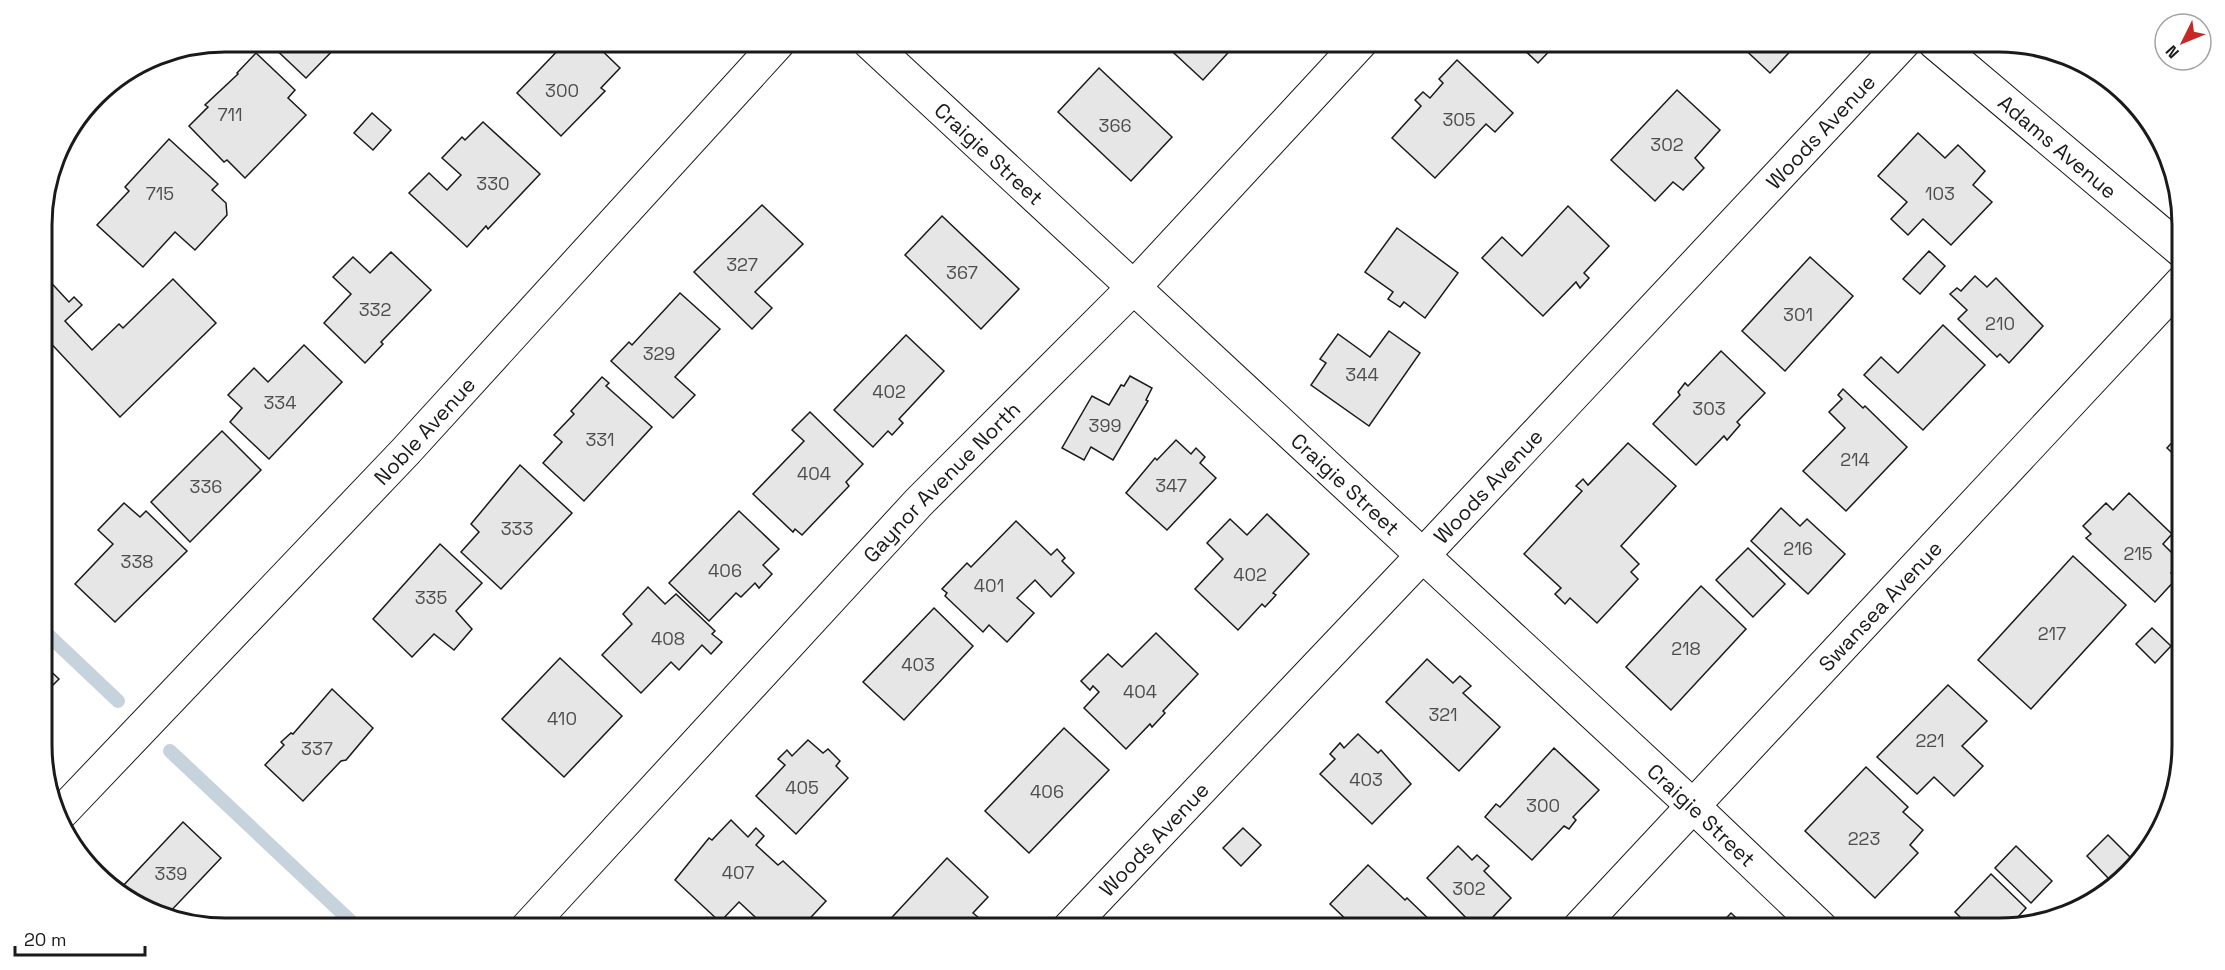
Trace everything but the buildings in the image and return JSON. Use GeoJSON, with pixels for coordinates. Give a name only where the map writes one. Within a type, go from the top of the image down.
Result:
{"type":"FeatureCollection","features":[{"type":"Feature","properties":{"kind":"street","name":"Gaynor Avenue North"},"geometry":{"type":"LineString","coordinates":[[536,918],[920,502],[1133,288],[1351,52]]}},
{"type":"Feature","properties":{"kind":"street","name":"Woods Avenue"},"geometry":{"type":"LineString","coordinates":[[1079,918],[1895,52]]}},
{"type":"Feature","properties":{"kind":"street","name":"Adams Avenue"},"geometry":{"type":"LineString","coordinates":[[1946,52],[2172,243]]}},
{"type":"Feature","properties":{"kind":"street","name":"Noble Avenue"},"geometry":{"type":"LineString","coordinates":[[65,809],[398,460],[769,53]]}},
{"type":"Feature","properties":{"kind":"street","name":"Craigie Street"},"geometry":{"type":"LineString","coordinates":[[880,53],[1694,806],[1810,917]]}},
{"type":"Feature","properties":{"kind":"street","name":"Swansea Avenue"},"geometry":{"type":"LineString","coordinates":[[1589,917],[2172,293]]}},
{"type":"Feature","properties":{"kind":"waterway"},"geometry":{"type":"LineString","coordinates":[[52,639],[118,701]]}},
{"type":"Feature","properties":{"kind":"waterway"},"geometry":{"type":"LineString","coordinates":[[170,751],[347,918]]}}]}
